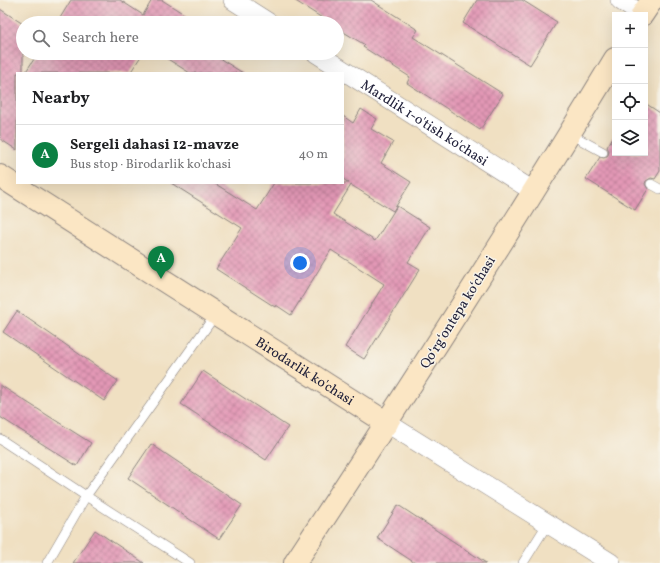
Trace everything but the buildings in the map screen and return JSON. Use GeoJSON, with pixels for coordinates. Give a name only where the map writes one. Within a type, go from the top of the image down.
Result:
{"type":"FeatureCollection","features":[{"type":"Feature","properties":{"kind":"street"},"geometry":{"type":"LineString","coordinates":[[233,0],[258,16]]}},
{"type":"Feature","properties":{"kind":"street"},"geometry":{"type":"LineString","coordinates":[[620,0],[638,12]]}},
{"type":"Feature","properties":{"kind":"street"},"geometry":{"type":"LineString","coordinates":[[644,12],[652,0]]}},
{"type":"Feature","properties":{"kind":"street","name":"Mardlik 1-o'tish ko'chasi"},"geometry":{"type":"LineString","coordinates":[[327,60],[533,191]]}},
{"type":"Feature","properties":{"kind":"street","name":"Qoʻrgʻontepa koʻchasi"},"geometry":{"type":"LineString","coordinates":[[296,563],[387,423],[570,134],[612,64]]}},
{"type":"Feature","properties":{"kind":"street","name":"Birodarlik ko'chasi"},"geometry":{"type":"LineString","coordinates":[[0,176],[387,423],[611,563]]}},
{"type":"Feature","properties":{"kind":"lane"},"geometry":{"type":"LineString","coordinates":[[570,134],[603,152]]}},
{"type":"Feature","properties":{"kind":"lane"},"geometry":{"type":"LineString","coordinates":[[651,184],[660,189]]}},
{"type":"Feature","properties":{"kind":"lane"},"geometry":{"type":"LineString","coordinates":[[47,563],[86,496],[216,314]]}},
{"type":"Feature","properties":{"kind":"lane"},"geometry":{"type":"LineString","coordinates":[[0,440],[190,563]]}},
{"type":"Feature","properties":{"kind":"lane"},"geometry":{"type":"LineString","coordinates":[[522,563],[548,523]]}},
{"type":"Feature","properties":{"kind":"place","name":"Sergeli dahasi 12-mavze"},"geometry":{"type":"Point","coordinates":[161,279]}}]}
